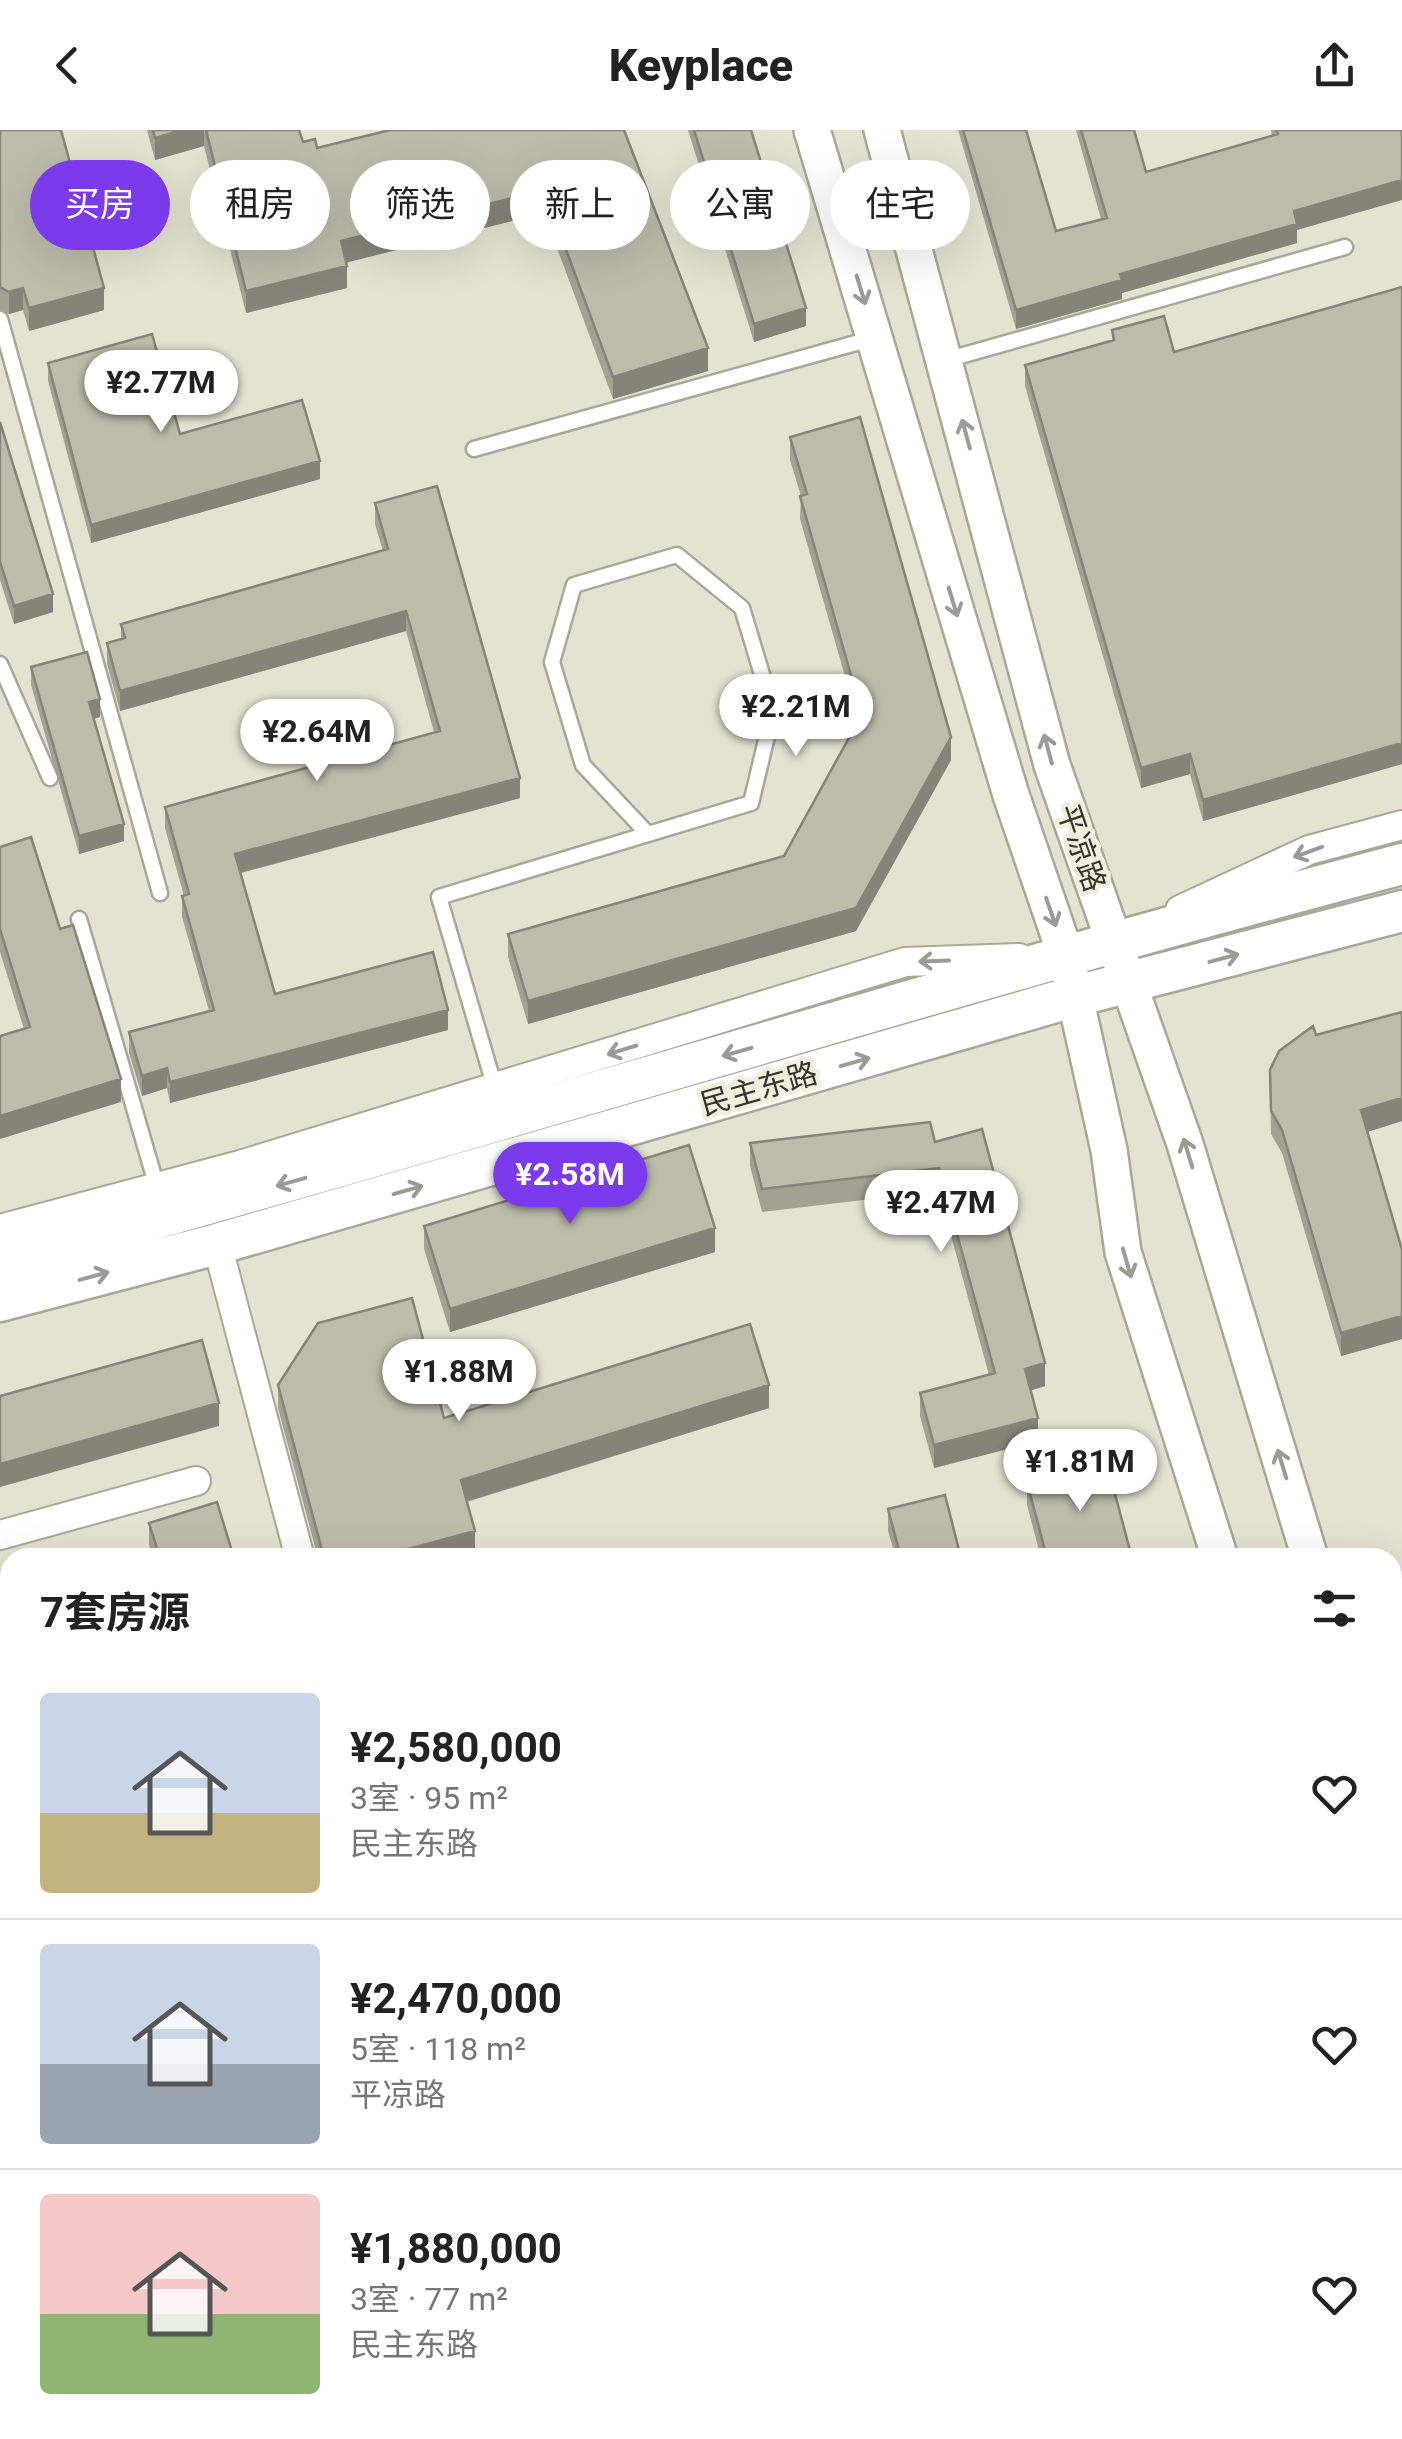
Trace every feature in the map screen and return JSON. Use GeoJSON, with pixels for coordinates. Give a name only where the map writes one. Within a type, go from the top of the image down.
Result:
{"type":"FeatureCollection","features":[{"type":"Feature","properties":{"kind":"main road","name":"民主东路"},"geometry":{"type":"LineString","coordinates":[[0,1262],[1114,940],[1402,864]]}},
{"type":"Feature","properties":{"kind":"main road","name":"民主东路"},"geometry":{"type":"LineString","coordinates":[[0,1300],[217,1244],[1076,996],[1402,911]]}},
{"type":"Feature","properties":{"kind":"street","name":"平凉路"},"geometry":{"type":"LineString","coordinates":[[812,130],[1011,795],[1066,956],[1109,1150],[1123,1252],[1217,1548]]}},
{"type":"Feature","properties":{"kind":"street","name":"平凉路"},"geometry":{"type":"LineString","coordinates":[[882,130],[1052,765],[1185,1144],[1307,1548]]}},
{"type":"Feature","properties":{"kind":"street","name":"民主东路"},"geometry":{"type":"LineString","coordinates":[[1114,940],[1309,850],[1402,825]]}},
{"type":"Feature","properties":{"kind":"street","name":"民主东路"},"geometry":{"type":"LineString","coordinates":[[0,1228],[495,1089],[905,962],[1066,956]]}},
{"type":"Feature","properties":{"kind":"street"},"geometry":{"type":"LineString","coordinates":[[217,1244],[297,1548]]}},
{"type":"Feature","properties":{"kind":"street"},"geometry":{"type":"LineString","coordinates":[[0,1535],[196,1481]]}},
{"type":"Feature","properties":{"kind":"lane"},"geometry":{"type":"LineString","coordinates":[[946,360],[1345,247]]}},
{"type":"Feature","properties":{"kind":"lane"},"geometry":{"type":"LineString","coordinates":[[0,319],[160,893]]}},
{"type":"Feature","properties":{"kind":"lane"},"geometry":{"type":"LineString","coordinates":[[474,449],[875,338]]}},
{"type":"Feature","properties":{"kind":"lane"},"geometry":{"type":"LineString","coordinates":[[495,1089],[439,897],[751,803],[773,711],[742,608],[677,555],[574,585],[552,662],[583,764],[648,834]]}},
{"type":"Feature","properties":{"kind":"lane"},"geometry":{"type":"LineString","coordinates":[[0,664],[50,778]]}},
{"type":"Feature","properties":{"kind":"lane"},"geometry":{"type":"LineString","coordinates":[[79,919],[157,1187]]}},
{"type":"Feature","properties":{"kind":"building"},"geometry":{"type":"Polygon","coordinates":[[[0,130],[61,130],[69,160],[30,160],[30,250],[94,250],[104,288],[29,308],[23,288],[9,292],[0,287],[0,130]]]}},
{"type":"Feature","properties":{"kind":"building"},"geometry":{"type":"Polygon","coordinates":[[[153,130],[182,130],[155,138],[153,130]]]}},
{"type":"Feature","properties":{"kind":"building"},"geometry":{"type":"Polygon","coordinates":[[[206,130],[299,130],[303,142],[315,139],[317,148],[390,130],[624,130],[636,160],[510,160],[510,199],[490,204],[490,160],[350,160],[350,239],[341,241],[347,266],[246,291],[236,250],[330,250],[330,160],[213,160],[206,130]]]}},
{"type":"Feature","properties":{"kind":"building"},"geometry":{"type":"Polygon","coordinates":[[[694,130],[751,130],[760,160],[703,160],[694,130]]]}},
{"type":"Feature","properties":{"kind":"building"},"geometry":{"type":"Polygon","coordinates":[[[963,130],[1026,130],[1056,231],[1107,218],[1081,130],[1134,130],[1146,172],[1278,134],[1276,130],[1402,130],[1402,180],[1294,211],[1297,224],[1120,274],[1122,280],[1016,310],[963,130]]]}},
{"type":"Feature","properties":{"kind":"building"},"geometry":{"type":"Polygon","coordinates":[[[650,197],[708,348],[613,377],[566,250],[650,250],[650,197]]]}},
{"type":"Feature","properties":{"kind":"building"},"geometry":{"type":"Polygon","coordinates":[[[731,250],[788,250],[806,308],[754,324],[731,250]]]}},
{"type":"Feature","properties":{"kind":"building"},"geometry":{"type":"Polygon","coordinates":[[[1402,287],[1402,743],[1203,800],[1190,754],[1141,768],[1025,365],[1114,340],[1112,330],[1164,316],[1174,352],[1402,287]]]}},
{"type":"Feature","properties":{"kind":"building"},"geometry":{"type":"Polygon","coordinates":[[[152,334],[180,434],[302,400],[320,461],[91,525],[48,363],[152,334]]]}},
{"type":"Feature","properties":{"kind":"building"},"geometry":{"type":"Polygon","coordinates":[[[860,417],[951,737],[856,908],[528,1001],[508,934],[784,856],[862,714],[800,496],[807,494],[790,437],[860,417]]]}},
{"type":"Feature","properties":{"kind":"building"},"geometry":{"type":"Polygon","coordinates":[[[0,422],[53,594],[14,606],[0,562],[0,422]]]}},
{"type":"Feature","properties":{"kind":"building"},"geometry":{"type":"Polygon","coordinates":[[[437,486],[520,778],[235,854],[275,994],[433,952],[448,1010],[170,1082],[167,1068],[142,1076],[129,1032],[214,1010],[182,896],[189,894],[165,807],[440,731],[406,611],[120,691],[107,643],[125,638],[121,624],[388,549],[375,503],[437,486]]]}},
{"type":"Feature","properties":{"kind":"building"},"geometry":{"type":"Polygon","coordinates":[[[87,652],[100,699],[89,702],[124,824],[79,836],[31,667],[87,652]]]}},
{"type":"Feature","properties":{"kind":"building"},"geometry":{"type":"Polygon","coordinates":[[[31,837],[60,929],[73,925],[121,1079],[0,1116],[0,1036],[30,1027],[0,929],[0,847],[31,837]]]}},
{"type":"Feature","properties":{"kind":"building"},"geometry":{"type":"Polygon","coordinates":[[[1402,1012],[1402,1098],[1361,1110],[1402,1250],[1402,1316],[1341,1333],[1282,1130],[1271,1111],[1270,1070],[1279,1051],[1313,1026],[1316,1035],[1402,1012]]]}},
{"type":"Feature","properties":{"kind":"building"},"geometry":{"type":"Polygon","coordinates":[[[930,1122],[935,1142],[982,1129],[1045,1363],[1025,1369],[1038,1418],[934,1445],[920,1393],[995,1373],[939,1168],[762,1189],[750,1143],[930,1122]]]}},
{"type":"Feature","properties":{"kind":"building"},"geometry":{"type":"Polygon","coordinates":[[[689,1145],[715,1228],[450,1309],[424,1226],[689,1145]]]}},
{"type":"Feature","properties":{"kind":"building"},"geometry":{"type":"Polygon","coordinates":[[[412,1298],[444,1418],[750,1324],[769,1385],[461,1480],[475,1531],[412,1548],[321,1548],[278,1385],[318,1323],[412,1298]]]}},
{"type":"Feature","properties":{"kind":"building"},"geometry":{"type":"Polygon","coordinates":[[[202,1340],[219,1403],[0,1464],[0,1396],[202,1340]]]}},
{"type":"Feature","properties":{"kind":"building"},"geometry":{"type":"Polygon","coordinates":[[[1106,1460],[1129,1548],[1044,1548],[1027,1482],[1106,1460]]]}},
{"type":"Feature","properties":{"kind":"building"},"geometry":{"type":"Polygon","coordinates":[[[945,1495],[958,1548],[898,1548],[888,1509],[945,1495]]]}},
{"type":"Feature","properties":{"kind":"building"},"geometry":{"type":"Polygon","coordinates":[[[217,1502],[231,1548],[157,1548],[149,1523],[217,1502]]]}}]}
